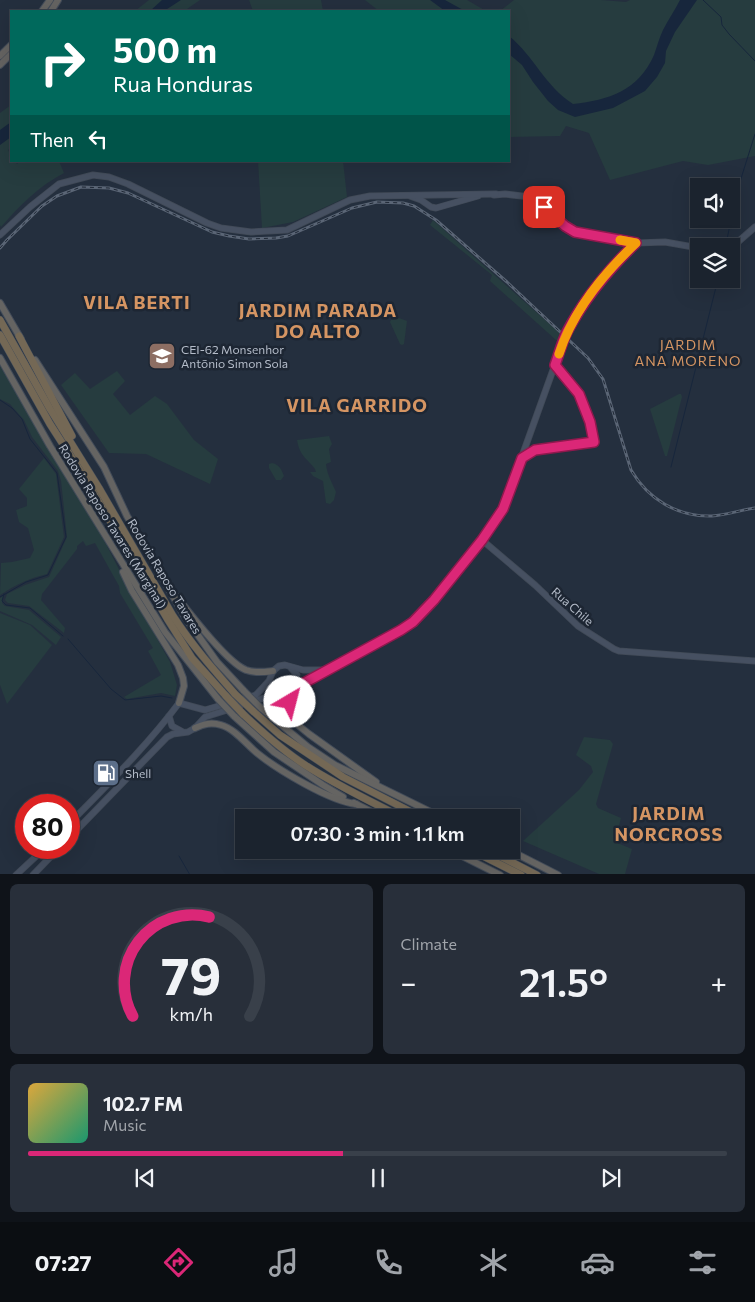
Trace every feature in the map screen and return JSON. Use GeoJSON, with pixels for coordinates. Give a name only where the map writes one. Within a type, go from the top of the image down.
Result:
{"type":"FeatureCollection","features":[{"type":"Feature","properties":{"kind":"highway"},"geometry":{"type":"LineString","coordinates":[[0,56],[10,46]]}},
{"type":"Feature","properties":{"kind":"highway"},"geometry":{"type":"LineString","coordinates":[[0,65],[10,55]]}},
{"type":"Feature","properties":{"kind":"highway","name":"Rodovia Raposo Tavares (Marginal)"},"geometry":{"type":"LineString","coordinates":[[2,306],[19,336],[104,467],[112,482],[118,500],[162,579]]}},
{"type":"Feature","properties":{"kind":"highway","name":"Rodovia Raposo Tavares"},"geometry":{"type":"LineString","coordinates":[[0,320],[50,409],[99,488],[185,635],[235,694],[280,735],[343,777],[405,809]]}},
{"type":"Feature","properties":{"kind":"highway","name":"Rodovia Raposo Tavares"},"geometry":{"type":"LineString","coordinates":[[0,335],[50,424],[86,480],[168,620],[192,658],[222,698],[304,764],[351,792],[385,809]]}},
{"type":"Feature","properties":{"kind":"highway"},"geometry":{"type":"LineString","coordinates":[[19,336],[99,488]]}},
{"type":"Feature","properties":{"kind":"highway","name":"Rodovia Raposo Tavares (Marginal)"},"geometry":{"type":"LineString","coordinates":[[0,358],[50,446],[165,632],[222,698],[234,716],[274,752],[322,785],[356,804]]}},
{"type":"Feature","properties":{"kind":"highway"},"geometry":{"type":"LineString","coordinates":[[104,532],[132,591],[178,665],[184,686],[178,703]]}},
{"type":"Feature","properties":{"kind":"highway"},"geometry":{"type":"LineString","coordinates":[[162,579],[208,636],[232,660],[244,669],[254,672],[272,671]]}},
{"type":"Feature","properties":{"kind":"highway"},"geometry":{"type":"LineString","coordinates":[[162,579],[199,639],[217,662],[262,708],[308,748],[335,765],[425,809]]}},
{"type":"Feature","properties":{"kind":"highway"},"geometry":{"type":"LineString","coordinates":[[293,689],[290,711],[293,721],[348,763],[391,792]]}},
{"type":"Feature","properties":{"kind":"highway"},"geometry":{"type":"LineString","coordinates":[[195,728],[205,724],[223,725],[270,763],[306,784],[347,803],[356,804],[366,809]]}},
{"type":"Feature","properties":{"kind":"highway"},"geometry":{"type":"LineString","coordinates":[[520,855],[558,874]]}},
{"type":"Feature","properties":{"kind":"highway"},"geometry":{"type":"LineString","coordinates":[[469,859],[500,874]]}},
{"type":"Feature","properties":{"kind":"highway"},"geometry":{"type":"LineString","coordinates":[[490,859],[521,874]]}},
{"type":"Feature","properties":{"kind":"highway"},"geometry":{"type":"LineString","coordinates":[[506,859],[537,874]]}},
{"type":"Feature","properties":{"kind":"main road"},"geometry":{"type":"LineString","coordinates":[[0,235],[59,184],[93,175],[109,177],[128,184],[207,223],[221,228],[251,232],[287,230],[357,198],[405,194],[496,194],[530,197],[575,232],[636,243],[665,242],[690,246]]}},
{"type":"Feature","properties":{"kind":"main road"},"geometry":{"type":"LineString","coordinates":[[405,194],[421,200],[431,207],[441,208],[470,198],[496,194]]}},
{"type":"Feature","properties":{"kind":"main road"},"geometry":{"type":"LineString","coordinates":[[450,194],[454,199],[451,205]]}},
{"type":"Feature","properties":{"kind":"main road"},"geometry":{"type":"LineString","coordinates":[[740,240],[755,228]]}},
{"type":"Feature","properties":{"kind":"main road"},"geometry":{"type":"LineString","coordinates":[[80,827],[167,737],[188,732],[195,728],[205,717],[215,713],[293,689],[396,633],[413,622],[434,600],[482,540],[503,509],[567,331],[614,266],[636,243]]}},
{"type":"Feature","properties":{"kind":"main road"},"geometry":{"type":"LineString","coordinates":[[522,458],[535,450],[594,442],[590,422],[579,394],[555,365]]}},
{"type":"Feature","properties":{"kind":"main road","name":"Rua Chile"},"geometry":{"type":"LineString","coordinates":[[482,540],[535,585],[578,626],[614,649],[755,661]]}},
{"type":"Feature","properties":{"kind":"main road"},"geometry":{"type":"LineString","coordinates":[[80,813],[127,765],[178,703],[205,710],[256,695],[268,681],[272,671],[279,666],[285,665],[303,670],[325,670]]}},
{"type":"Feature","properties":{"kind":"main road"},"geometry":{"type":"LineString","coordinates":[[291,668],[297,675],[293,689]]}},
{"type":"Feature","properties":{"kind":"main road"},"geometry":{"type":"LineString","coordinates":[[169,716],[172,726],[183,732]]}},
{"type":"Feature","properties":{"kind":"main road"},"geometry":{"type":"LineString","coordinates":[[16,874],[33,859]]}},
{"type":"Feature","properties":{"kind":"main road"},"geometry":{"type":"LineString","coordinates":[[33,874],[48,859]]}},
{"type":"Feature","properties":{"kind":"green space"},"geometry":{"type":"Polygon","coordinates":[[[149,0],[200,0],[185,10],[136,10],[149,0]]]}},
{"type":"Feature","properties":{"kind":"green space"},"geometry":{"type":"Polygon","coordinates":[[[249,0],[321,0],[323,10],[253,10],[249,0]]]}},
{"type":"Feature","properties":{"kind":"green space"},"geometry":{"type":"Polygon","coordinates":[[[365,0],[467,0],[484,10],[378,10],[365,0]]]}},
{"type":"Feature","properties":{"kind":"green space"},"geometry":{"type":"Polygon","coordinates":[[[514,0],[601,0],[626,2],[630,0],[755,0],[755,156],[708,165],[683,161],[610,180],[589,133],[566,126],[560,136],[510,137],[510,10],[501,10],[514,0]]]}},
{"type":"Feature","properties":{"kind":"green space"},"geometry":{"type":"Polygon","coordinates":[[[10,106],[10,149],[8,150],[10,162],[16,162],[17,164],[19,162],[59,162],[64,173],[30,197],[1,227],[0,225],[0,113],[10,106]]]}},
{"type":"Feature","properties":{"kind":"green space"},"geometry":{"type":"Polygon","coordinates":[[[258,162],[343,162],[347,197],[293,222],[262,228],[258,162]]]}},
{"type":"Feature","properties":{"kind":"green space"},"geometry":{"type":"Polygon","coordinates":[[[433,220],[563,336],[560,340],[556,340],[490,281],[492,275],[430,225],[433,220]]]}},
{"type":"Feature","properties":{"kind":"green space"},"geometry":{"type":"Polygon","coordinates":[[[399,318],[407,321],[404,344],[402,345],[390,322],[399,318]]]}},
{"type":"Feature","properties":{"kind":"green space"},"geometry":{"type":"Polygon","coordinates":[[[0,366],[106,544],[170,662],[177,685],[175,696],[161,693],[127,699],[124,697],[161,675],[148,651],[153,648],[120,593],[119,586],[95,543],[86,546],[83,541],[77,546],[77,549],[42,594],[41,600],[65,628],[64,633],[29,606],[8,603],[5,600],[7,594],[25,585],[49,577],[67,537],[61,481],[58,471],[32,437],[24,420],[10,404],[0,399],[0,366]]]}},
{"type":"Feature","properties":{"kind":"green space"},"geometry":{"type":"Polygon","coordinates":[[[117,371],[125,381],[113,394],[130,415],[155,396],[167,404],[194,440],[218,459],[210,484],[146,454],[109,453],[61,385],[75,373],[90,389],[117,371]]]}},
{"type":"Feature","properties":{"kind":"green space"},"geometry":{"type":"Polygon","coordinates":[[[679,394],[682,397],[667,456],[665,456],[650,409],[679,394]]]}},
{"type":"Feature","properties":{"kind":"green space"},"geometry":{"type":"Polygon","coordinates":[[[329,436],[332,444],[329,449],[331,462],[326,464],[336,492],[334,500],[330,504],[326,503],[323,481],[313,476],[310,472],[316,472],[302,454],[297,440],[329,436]]]}},
{"type":"Feature","properties":{"kind":"green space"},"geometry":{"type":"Polygon","coordinates":[[[44,458],[56,474],[64,537],[47,574],[23,582],[0,595],[1,563],[30,558],[34,550],[28,528],[19,522],[16,510],[27,506],[27,498],[19,489],[44,458]]]}},
{"type":"Feature","properties":{"kind":"green space"},"geometry":{"type":"Polygon","coordinates":[[[272,463],[281,469],[284,476],[281,480],[276,480],[269,468],[269,464],[272,463]]]}},
{"type":"Feature","properties":{"kind":"green space"},"geometry":{"type":"Polygon","coordinates":[[[3,596],[2,603],[5,606],[29,610],[61,637],[56,645],[32,625],[0,611],[0,598],[3,596]]]}},
{"type":"Feature","properties":{"kind":"green space"},"geometry":{"type":"Polygon","coordinates":[[[0,613],[30,625],[52,645],[7,704],[0,685],[0,613]]]}},
{"type":"Feature","properties":{"kind":"green space"},"geometry":{"type":"Polygon","coordinates":[[[584,737],[610,740],[613,744],[596,804],[598,808],[621,818],[615,842],[632,849],[625,874],[599,874],[523,841],[579,790],[593,772],[591,766],[576,755],[584,737]]]}},
{"type":"Feature","properties":{"kind":"water"},"geometry":{"type":"Polygon","coordinates":[[[162,0],[181,0],[166,10],[151,10],[162,0]]]}},
{"type":"Feature","properties":{"kind":"water"},"geometry":{"type":"Polygon","coordinates":[[[430,0],[445,0],[463,10],[444,10],[430,0]]]}},
{"type":"Feature","properties":{"kind":"water"},"geometry":{"type":"Polygon","coordinates":[[[680,0],[697,0],[675,32],[666,51],[665,63],[657,77],[645,91],[613,108],[575,117],[558,110],[548,101],[522,65],[510,55],[510,37],[525,52],[554,88],[573,104],[599,100],[621,91],[640,77],[654,55],[663,30],[680,0]]]}},
{"type":"Feature","properties":{"kind":"water"},"geometry":{"type":"Polygon","coordinates":[[[10,123],[10,138],[0,145],[0,130],[10,123]]]}},
{"type":"Feature","properties":{"kind":"waterway"},"geometry":{"type":"LineString","coordinates":[[703,0],[721,17],[722,25],[755,61]]}},
{"type":"Feature","properties":{"kind":"waterway"},"geometry":{"type":"LineString","coordinates":[[727,238],[738,188],[755,134]]}},
{"type":"Feature","properties":{"kind":"waterway"},"geometry":{"type":"LineString","coordinates":[[671,467],[716,288]]}},
{"type":"Feature","properties":{"kind":"waterway"},"geometry":{"type":"LineString","coordinates":[[0,400],[12,408],[22,419],[30,439],[57,473],[66,537],[48,575],[26,582],[0,597]]}},
{"type":"Feature","properties":{"kind":"waterway"},"geometry":{"type":"LineString","coordinates":[[4,594],[2,601],[6,605],[30,608],[63,636]]}},
{"type":"Feature","properties":{"kind":"waterway"},"geometry":{"type":"LineString","coordinates":[[68,639],[111,689],[125,700],[161,696],[172,698]]}},
{"type":"Feature","properties":{"kind":"waterway"},"geometry":{"type":"LineString","coordinates":[[179,856],[189,874]]}},
{"type":"Feature","properties":{"kind":"railway"},"geometry":{"type":"LineString","coordinates":[[0,248],[42,206],[57,196],[81,187],[109,188],[128,193],[212,232],[249,239],[288,236],[352,208],[377,202],[403,203],[414,206],[436,220],[507,282],[588,358],[603,379],[631,470],[646,490],[655,498],[675,510],[699,516],[712,516],[755,508]]}},
{"type":"Feature","properties":{"kind":"slow traffic"},"geometry":{"type":"LineString","coordinates":[[559,354],[567,331],[601,281],[636,243],[620,240]]}},
{"type":"Feature","properties":{"kind":"place","name":"CEI-62 Monsenhor Antõnio Simon Sola"},"geometry":{"type":"Point","coordinates":[162,356]}},
{"type":"Feature","properties":{"kind":"place","name":"Shell"},"geometry":{"type":"Point","coordinates":[106,773]}},
{"type":"Feature","properties":{"kind":"district","name":"VILA BERTI"},"geometry":{"type":"Point","coordinates":[137,302]}},
{"type":"Feature","properties":{"kind":"district","name":"JARDIM PARADA DO ALTO"},"geometry":{"type":"Point","coordinates":[318,320]}},
{"type":"Feature","properties":{"kind":"district","name":"JARDIM ANA MORENO"},"geometry":{"type":"Point","coordinates":[688,352]}},
{"type":"Feature","properties":{"kind":"district","name":"VILA GARRIDO"},"geometry":{"type":"Point","coordinates":[357,405]}},
{"type":"Feature","properties":{"kind":"district","name":"JARDIM NORCROSS"},"geometry":{"type":"Point","coordinates":[669,823]}},
{"type":"Feature","properties":{"kind":"route"},"geometry":{"type":"LineString","coordinates":[[290,702],[293,689],[401,630],[413,622],[434,600],[482,540],[503,509],[522,458],[535,450],[594,442],[586,409],[579,394],[567,377],[555,365],[567,331],[601,281],[636,243],[575,232],[565,226],[544,207]]}}]}
